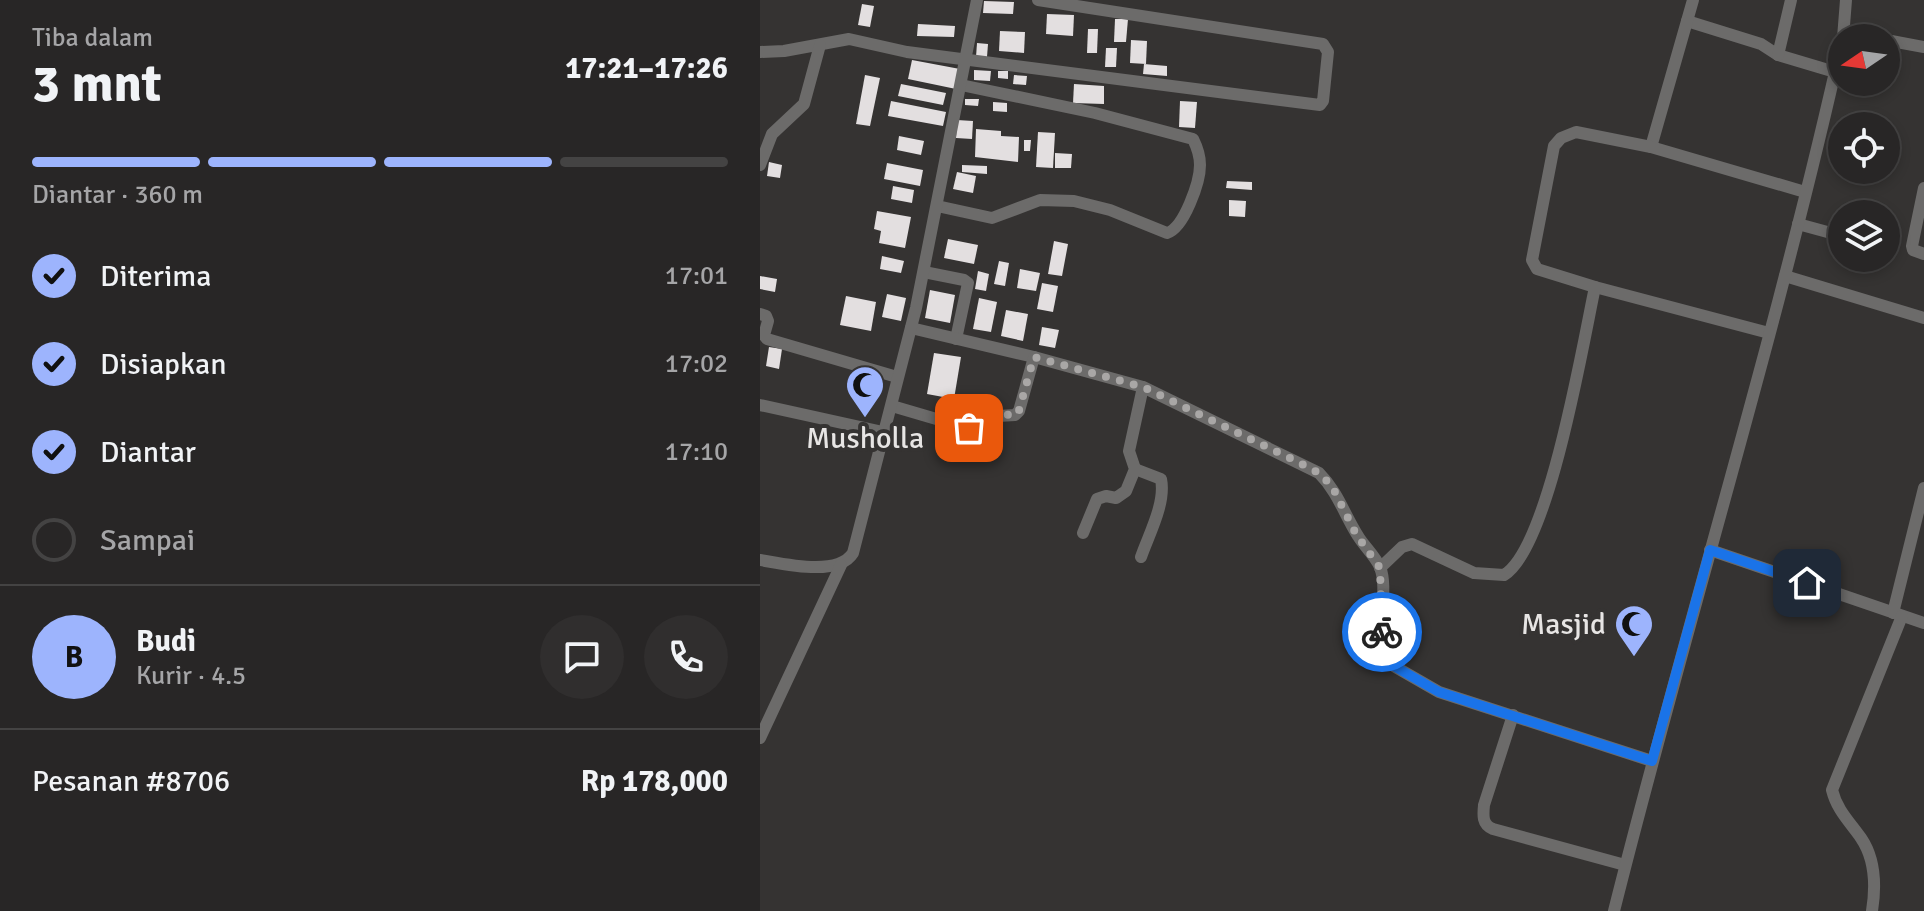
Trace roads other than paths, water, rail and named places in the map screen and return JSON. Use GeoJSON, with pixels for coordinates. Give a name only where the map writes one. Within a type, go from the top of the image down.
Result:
{"type":"FeatureCollection","features":[{"type":"Feature","properties":{"kind":"street"},"geometry":{"type":"LineString","coordinates":[[761,735],[841,565],[853,553],[924,272],[977,0]]}},
{"type":"Feature","properties":{"kind":"street"},"geometry":{"type":"LineString","coordinates":[[760,52],[849,39],[907,52],[1320,105],[1323,101],[1328,52],[1323,44],[1038,0]]}},
{"type":"Feature","properties":{"kind":"street"},"geometry":{"type":"LineString","coordinates":[[1651,147],[1693,0]]}},
{"type":"Feature","properties":{"kind":"street"},"geometry":{"type":"LineString","coordinates":[[1778,55],[1791,0]]}},
{"type":"Feature","properties":{"kind":"street"},"geometry":{"type":"LineString","coordinates":[[1841,1],[1842,24]]}},
{"type":"Feature","properties":{"kind":"street"},"geometry":{"type":"LineString","coordinates":[[1687,21],[1761,44],[1778,55],[1828,70]]}},
{"type":"Feature","properties":{"kind":"street"},"geometry":{"type":"LineString","coordinates":[[1900,43],[1924,47]]}},
{"type":"Feature","properties":{"kind":"street"},"geometry":{"type":"LineString","coordinates":[[760,165],[772,134],[804,104],[820,45]]}},
{"type":"Feature","properties":{"kind":"street"},"geometry":{"type":"LineString","coordinates":[[937,206],[992,218],[1040,200],[1074,201],[1110,210],[1167,233],[1180,224],[1200,167],[1193,139],[1143,124],[961,85]]}},
{"type":"Feature","properties":{"kind":"street"},"geometry":{"type":"LineString","coordinates":[[1614,911],[1785,276],[1829,96]]}},
{"type":"Feature","properties":{"kind":"street"},"geometry":{"type":"LineString","coordinates":[[1769,333],[1537,269],[1533,264],[1554,146],[1561,138],[1576,132],[1651,147],[1805,192]]}},
{"type":"Feature","properties":{"kind":"street"},"geometry":{"type":"LineString","coordinates":[[1923,197],[1912,246],[1913,250],[1924,254]]}},
{"type":"Feature","properties":{"kind":"street"},"geometry":{"type":"LineString","coordinates":[[1798,224],[1828,232]]}},
{"type":"Feature","properties":{"kind":"street"},"geometry":{"type":"LineString","coordinates":[[924,272],[968,283],[956,339]]}},
{"type":"Feature","properties":{"kind":"street"},"geometry":{"type":"LineString","coordinates":[[1785,276],[1924,318]]}},
{"type":"Feature","properties":{"kind":"street"},"geometry":{"type":"LineString","coordinates":[[1380,568],[1402,547],[1412,544],[1474,573],[1486,575],[1504,575],[1519,559],[1551,487],[1595,287]]}},
{"type":"Feature","properties":{"kind":"street"},"geometry":{"type":"LineString","coordinates":[[760,314],[768,320],[764,335],[767,339],[897,377]]}},
{"type":"Feature","properties":{"kind":"street"},"geometry":{"type":"LineString","coordinates":[[911,328],[1143,387],[1319,473],[1332,486],[1356,534],[1380,568],[1382,643],[1392,665],[1439,692],[1652,761]]}},
{"type":"Feature","properties":{"kind":"street"},"geometry":{"type":"LineString","coordinates":[[892,406],[967,428],[981,417],[1015,415],[1019,411],[1034,357]]}},
{"type":"Feature","properties":{"kind":"street"},"geometry":{"type":"LineString","coordinates":[[1083,533],[1097,499],[1122,496],[1135,469],[1129,451],[1143,387]]}},
{"type":"Feature","properties":{"kind":"street"},"geometry":{"type":"LineString","coordinates":[[760,405],[883,432]]}},
{"type":"Feature","properties":{"kind":"street"},"geometry":{"type":"LineString","coordinates":[[1135,469],[1161,479],[1162,484],[1162,498],[1141,557]]}},
{"type":"Feature","properties":{"kind":"street"},"geometry":{"type":"LineString","coordinates":[[1872,911],[1875,893],[1870,854],[1840,812],[1832,790],[1898,614],[1924,488]]}},
{"type":"Feature","properties":{"kind":"street"},"geometry":{"type":"LineString","coordinates":[[1710,550],[1924,623]]}},
{"type":"Feature","properties":{"kind":"street"},"geometry":{"type":"LineString","coordinates":[[760,560],[827,567],[841,565]]}},
{"type":"Feature","properties":{"kind":"street"},"geometry":{"type":"LineString","coordinates":[[1513,715],[1484,805],[1486,824],[1493,829],[1625,865]]}},
{"type":"Feature","properties":{"kind":"place","name":"Musholla"},"geometry":{"type":"Point","coordinates":[865,419]}},
{"type":"Feature","properties":{"kind":"place","name":"Masjid"},"geometry":{"type":"Point","coordinates":[1634,658]}}]}
